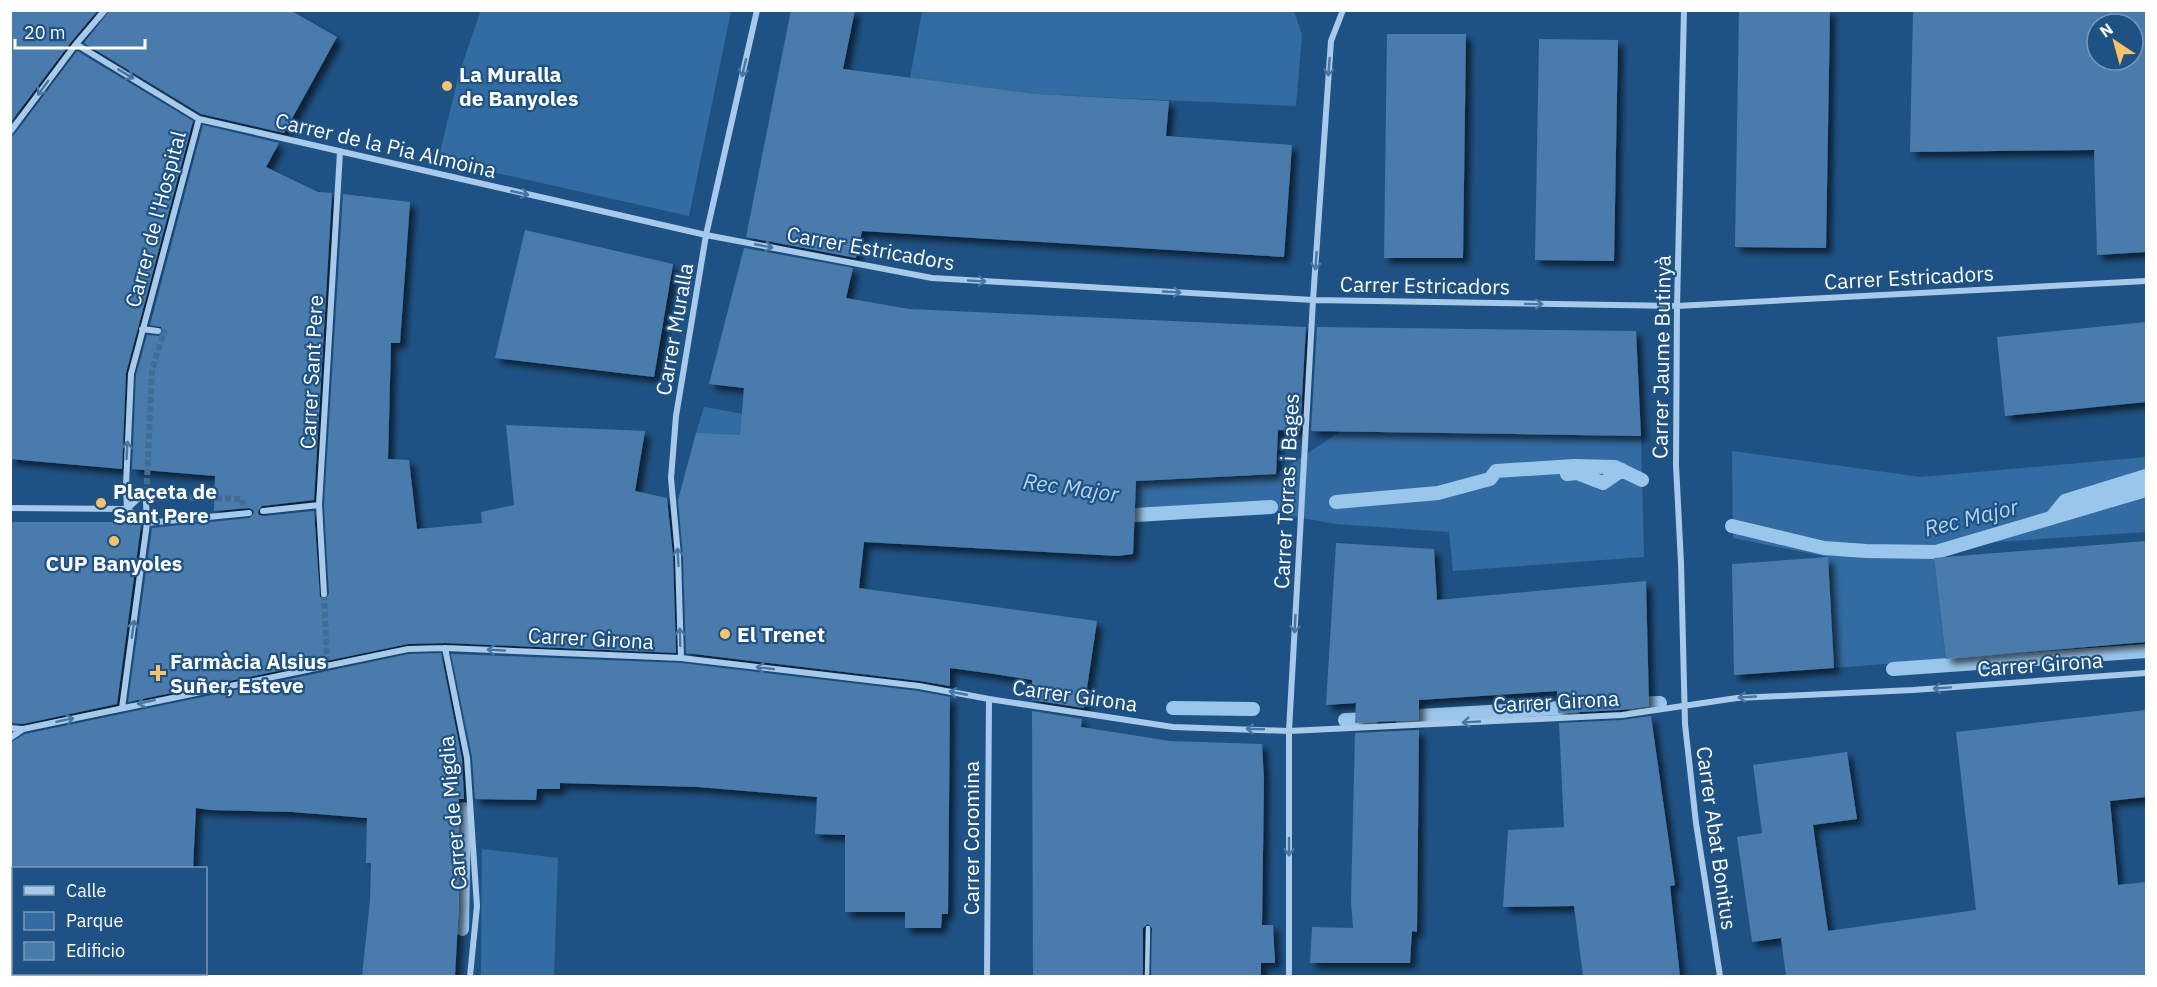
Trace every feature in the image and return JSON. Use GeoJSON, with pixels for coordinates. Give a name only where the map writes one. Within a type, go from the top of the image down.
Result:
{"type":"FeatureCollection","features":[{"type":"Feature","properties":{"kind":"street"},"geometry":{"type":"LineString","coordinates":[[10,132],[76,44],[105,10]]}},
{"type":"Feature","properties":{"kind":"street","name":"Carrer Muralla"},"geometry":{"type":"LineString","coordinates":[[681,658],[678,556],[671,478],[676,416],[706,235],[757,10]]}},
{"type":"Feature","properties":{"kind":"street","name":"Carrer Torras i Bages"},"geometry":{"type":"LineString","coordinates":[[1289,976],[1290,730],[1313,300],[1331,41],[1342,10]]}},
{"type":"Feature","properties":{"kind":"street","name":"Carrer Jaume Butinyà"},"geometry":{"type":"LineString","coordinates":[[1684,10],[1676,465],[1685,704]]}},
{"type":"Feature","properties":{"kind":"street","name":"Carrer de la Pia Almoina"},"geometry":{"type":"LineString","coordinates":[[76,44],[199,119],[706,235]]}},
{"type":"Feature","properties":{"kind":"street","name":"Carrer de l'Hospital"},"geometry":{"type":"LineString","coordinates":[[127,509],[126,469],[131,374],[199,119]]}},
{"type":"Feature","properties":{"kind":"street","name":"Carrer Sant Pere"},"geometry":{"type":"LineString","coordinates":[[324,594],[320,505],[340,152]]}},
{"type":"Feature","properties":{"kind":"street","name":"Carrer Estricadors"},"geometry":{"type":"LineString","coordinates":[[706,235],[932,278],[1313,300],[1677,306],[2146,281]]}},
{"type":"Feature","properties":{"kind":"street","name":"Carrer de l'Hospital"},"geometry":{"type":"LineString","coordinates":[[142,328],[158,331]]}},
{"type":"Feature","properties":{"kind":"street"},"geometry":{"type":"LineString","coordinates":[[127,509],[141,496]]}},
{"type":"Feature","properties":{"kind":"street"},"geometry":{"type":"LineString","coordinates":[[122,708],[147,523],[146,502]]}},
{"type":"Feature","properties":{"kind":"street"},"geometry":{"type":"LineString","coordinates":[[10,508],[127,509],[147,523],[247,513],[243,505]]}},
{"type":"Feature","properties":{"kind":"street"},"geometry":{"type":"LineString","coordinates":[[263,511],[320,505]]}},
{"type":"Feature","properties":{"kind":"street","name":"Carrer Girona"},"geometry":{"type":"LineString","coordinates":[[10,738],[23,729],[327,662],[408,649],[445,648],[681,658],[919,686],[1173,727],[1290,730],[1622,715],[1737,698],[1913,690],[2146,673]]}},
{"type":"Feature","properties":{"kind":"street","name":"Carrer de Migdia"},"geometry":{"type":"LineString","coordinates":[[445,648],[466,758],[477,906],[470,976]]}},
{"type":"Feature","properties":{"kind":"street","name":"Carrer Coromina"},"geometry":{"type":"LineString","coordinates":[[987,976],[989,699]]}},
{"type":"Feature","properties":{"kind":"street","name":"Carrer Abat Bonitus"},"geometry":{"type":"LineString","coordinates":[[1685,704],[1685,724],[1696,823],[1720,976]]}},
{"type":"Feature","properties":{"kind":"street"},"geometry":{"type":"LineString","coordinates":[[10,728],[23,729]]}},
{"type":"Feature","properties":{"kind":"lane"},"geometry":{"type":"LineString","coordinates":[[1147,976],[1148,928]]}},
{"type":"Feature","properties":{"kind":"green space"},"geometry":{"type":"Polygon","coordinates":[[[481,10],[731,11],[689,216],[438,160],[459,74],[481,10]]]}},
{"type":"Feature","properties":{"kind":"green space"},"geometry":{"type":"Polygon","coordinates":[[[922,11],[1294,11],[1302,35],[1296,106],[1036,94],[910,78],[922,11]]]}},
{"type":"Feature","properties":{"kind":"green space"},"geometry":{"type":"Polygon","coordinates":[[[704,407],[865,436],[1276,474],[1341,431],[1641,436],[1644,557],[1453,571],[1449,532],[1336,524],[1270,512],[1135,523],[1089,519],[695,466],[696,433],[704,407]]]}},
{"type":"Feature","properties":{"kind":"green space"},"geometry":{"type":"Polygon","coordinates":[[[1732,451],[1921,477],[2146,457],[2146,532],[1995,542],[1934,558],[1946,659],[1834,668],[1828,557],[1733,538],[1732,451]]]}},
{"type":"Feature","properties":{"kind":"green space"},"geometry":{"type":"Polygon","coordinates":[[[482,849],[558,858],[554,976],[481,976],[482,849]]]}},
{"type":"Feature","properties":{"kind":"building"},"geometry":{"type":"Polygon","coordinates":[[[10,10],[98,10],[10,123],[10,10]]]}},
{"type":"Feature","properties":{"kind":"building"},"geometry":{"type":"Polygon","coordinates":[[[110,10],[290,10],[337,37],[284,133],[201,114],[84,43],[110,10]]]}},
{"type":"Feature","properties":{"kind":"building"},"geometry":{"type":"Polygon","coordinates":[[[791,10],[855,10],[843,69],[1036,94],[1169,101],[1166,136],[1292,145],[1284,257],[862,231],[856,258],[746,237],[791,10]]]}},
{"type":"Feature","properties":{"kind":"building"},"geometry":{"type":"Polygon","coordinates":[[[1739,10],[1830,10],[1826,248],[1735,247],[1739,10]]]}},
{"type":"Feature","properties":{"kind":"building"},"geometry":{"type":"Polygon","coordinates":[[[1913,10],[2146,10],[2146,252],[2097,255],[2094,150],[1910,152],[1913,10]]]}},
{"type":"Feature","properties":{"kind":"building"},"geometry":{"type":"Polygon","coordinates":[[[1387,34],[1466,34],[1463,258],[1384,258],[1387,34]]]}},
{"type":"Feature","properties":{"kind":"building"},"geometry":{"type":"Polygon","coordinates":[[[1539,39],[1618,40],[1614,261],[1535,260],[1539,39]]]}},
{"type":"Feature","properties":{"kind":"building"},"geometry":{"type":"Polygon","coordinates":[[[77,51],[193,121],[126,373],[122,469],[10,459],[10,137],[14,135],[77,51]]]}},
{"type":"Feature","properties":{"kind":"building"},"geometry":{"type":"Polygon","coordinates":[[[203,125],[279,143],[266,167],[318,192],[332,193],[314,500],[262,506],[258,511],[259,515],[264,516],[314,511],[320,597],[326,599],[329,594],[324,505],[343,194],[410,202],[400,343],[391,343],[388,459],[409,460],[417,529],[482,523],[481,512],[514,505],[506,425],[645,431],[635,491],[667,498],[673,556],[676,653],[445,643],[408,644],[128,702],[152,528],[250,518],[254,513],[249,508],[214,511],[215,476],[132,469],[136,375],[147,335],[159,336],[163,332],[161,327],[150,325],[203,125]]]}},
{"type":"Feature","properties":{"kind":"building"},"geometry":{"type":"Polygon","coordinates":[[[525,230],[673,264],[654,377],[495,358],[525,230]]]}},
{"type":"Feature","properties":{"kind":"building"},"geometry":{"type":"Polygon","coordinates":[[[744,248],[853,268],[846,298],[909,309],[1306,327],[1300,431],[1278,430],[1276,474],[1136,481],[1133,554],[1118,556],[864,542],[859,588],[1097,621],[1084,708],[1032,700],[1032,680],[994,674],[950,668],[950,686],[686,653],[683,556],[678,500],[696,433],[740,435],[744,388],[709,384],[744,248]]]}},
{"type":"Feature","properties":{"kind":"building"},"geometry":{"type":"Polygon","coordinates":[[[2146,322],[2146,402],[2005,416],[1997,337],[2146,322]]]}},
{"type":"Feature","properties":{"kind":"building"},"geometry":{"type":"Polygon","coordinates":[[[1317,327],[1636,331],[1641,436],[1311,431],[1317,327]]]}},
{"type":"Feature","properties":{"kind":"building"},"geometry":{"type":"Polygon","coordinates":[[[10,522],[137,522],[141,525],[117,704],[23,724],[10,723],[10,522]]]}},
{"type":"Feature","properties":{"kind":"building"},"geometry":{"type":"Polygon","coordinates":[[[2146,541],[2146,642],[1946,659],[1934,558],[2146,541]]]}},
{"type":"Feature","properties":{"kind":"building"},"geometry":{"type":"Polygon","coordinates":[[[1336,543],[1434,549],[1437,600],[1646,581],[1649,706],[1621,710],[1558,713],[1557,691],[1419,700],[1419,720],[1355,723],[1356,703],[1326,705],[1336,543]]]}},
{"type":"Feature","properties":{"kind":"building"},"geometry":{"type":"Polygon","coordinates":[[[1828,557],[1834,668],[1734,675],[1732,564],[1828,557]]]}},
{"type":"Feature","properties":{"kind":"building"},"geometry":{"type":"Polygon","coordinates":[[[441,653],[462,759],[464,799],[459,799],[459,902],[455,976],[362,976],[370,901],[371,863],[366,863],[367,818],[196,808],[193,867],[10,868],[10,743],[25,734],[409,654],[441,653]]]}},
{"type":"Feature","properties":{"kind":"building"},"geometry":{"type":"Polygon","coordinates":[[[451,654],[681,663],[918,691],[950,697],[948,914],[942,914],[941,928],[905,928],[905,912],[845,912],[845,835],[815,834],[817,797],[698,787],[560,783],[560,789],[537,789],[536,800],[475,799],[472,757],[451,654]]]}},
{"type":"Feature","properties":{"kind":"building"},"geometry":{"type":"Polygon","coordinates":[[[2146,710],[2146,797],[2110,801],[2118,885],[2146,882],[2146,976],[1786,976],[1781,938],[1752,942],[1737,837],[1762,833],[1753,765],[1847,752],[1857,819],[1813,825],[1828,931],[1976,910],[1956,732],[2146,710]]]}},
{"type":"Feature","properties":{"kind":"building"},"geometry":{"type":"Polygon","coordinates":[[[1032,711],[1082,719],[1081,727],[1170,741],[1262,744],[1264,780],[1262,925],[1273,925],[1275,963],[1261,963],[1261,976],[1151,976],[1152,928],[1148,924],[1143,928],[1143,976],[1033,976],[1032,711]]]}},
{"type":"Feature","properties":{"kind":"building"},"geometry":{"type":"Polygon","coordinates":[[[1651,716],[1675,885],[1670,886],[1680,976],[1583,976],[1574,906],[1503,907],[1508,830],[1564,827],[1559,723],[1651,716]]]}},
{"type":"Feature","properties":{"kind":"building"},"geometry":{"type":"Polygon","coordinates":[[[1419,730],[1417,932],[1412,931],[1410,963],[1310,963],[1312,927],[1353,928],[1351,902],[1355,733],[1419,730]]]}},
{"type":"Feature","properties":{"kind":"waterway","name":"Rec Major"},"geometry":{"type":"LineString","coordinates":[[1336,502],[1438,493],[1490,479],[1496,471],[1574,466],[1615,467],[1642,480]]}},
{"type":"Feature","properties":{"kind":"waterway"},"geometry":{"type":"LineString","coordinates":[[1567,474],[1577,473],[1603,483],[1622,470]]}},
{"type":"Feature","properties":{"kind":"waterway"},"geometry":{"type":"LineString","coordinates":[[2052,517],[2065,501],[2146,476]]}},
{"type":"Feature","properties":{"kind":"waterway","name":"Rec Major"},"geometry":{"type":"LineString","coordinates":[[1732,526],[1824,548],[1936,552],[2146,490]]}},
{"type":"Feature","properties":{"kind":"waterway","name":"Rec Major"},"geometry":{"type":"LineString","coordinates":[[1117,516],[1271,507]]}},
{"type":"Feature","properties":{"kind":"waterway"},"geometry":{"type":"LineString","coordinates":[[1893,669],[2146,651]]}},
{"type":"Feature","properties":{"kind":"waterway"},"geometry":{"type":"LineString","coordinates":[[1631,704],[1660,703]]}},
{"type":"Feature","properties":{"kind":"waterway"},"geometry":{"type":"LineString","coordinates":[[1401,717],[1576,707]]}},
{"type":"Feature","properties":{"kind":"waterway"},"geometry":{"type":"LineString","coordinates":[[1173,708],[1253,709]]}},
{"type":"Feature","properties":{"kind":"waterway"},"geometry":{"type":"LineString","coordinates":[[1345,720],[1372,719]]}},
{"type":"Feature","properties":{"kind":"waterway"},"geometry":{"type":"LineString","coordinates":[[462,929],[464,809]]}},
{"type":"Feature","properties":{"kind":"tunnel"},"geometry":{"type":"LineString","coordinates":[[146,502],[152,370],[164,332],[158,331]]}},
{"type":"Feature","properties":{"kind":"tunnel"},"geometry":{"type":"LineString","coordinates":[[144,496],[242,499],[243,505]]}},
{"type":"Feature","properties":{"kind":"tunnel"},"geometry":{"type":"LineString","coordinates":[[324,594],[327,660]]}},
{"type":"Feature","properties":{"kind":"place","name":"La Muralla de Banyoles"},"geometry":{"type":"Point","coordinates":[447,86]}},
{"type":"Feature","properties":{"kind":"place","name":"Plaçeta de Sant Pere"},"geometry":{"type":"Point","coordinates":[101,503]}},
{"type":"Feature","properties":{"kind":"place","name":"CUP Banyoles"},"geometry":{"type":"Point","coordinates":[114,541]}},
{"type":"Feature","properties":{"kind":"place","name":"El Trenet"},"geometry":{"type":"Point","coordinates":[725,634]}},
{"type":"Feature","properties":{"kind":"place","name":"Farmàcia Alsius Suñer, Esteve"},"geometry":{"type":"Point","coordinates":[158,673]}}]}
